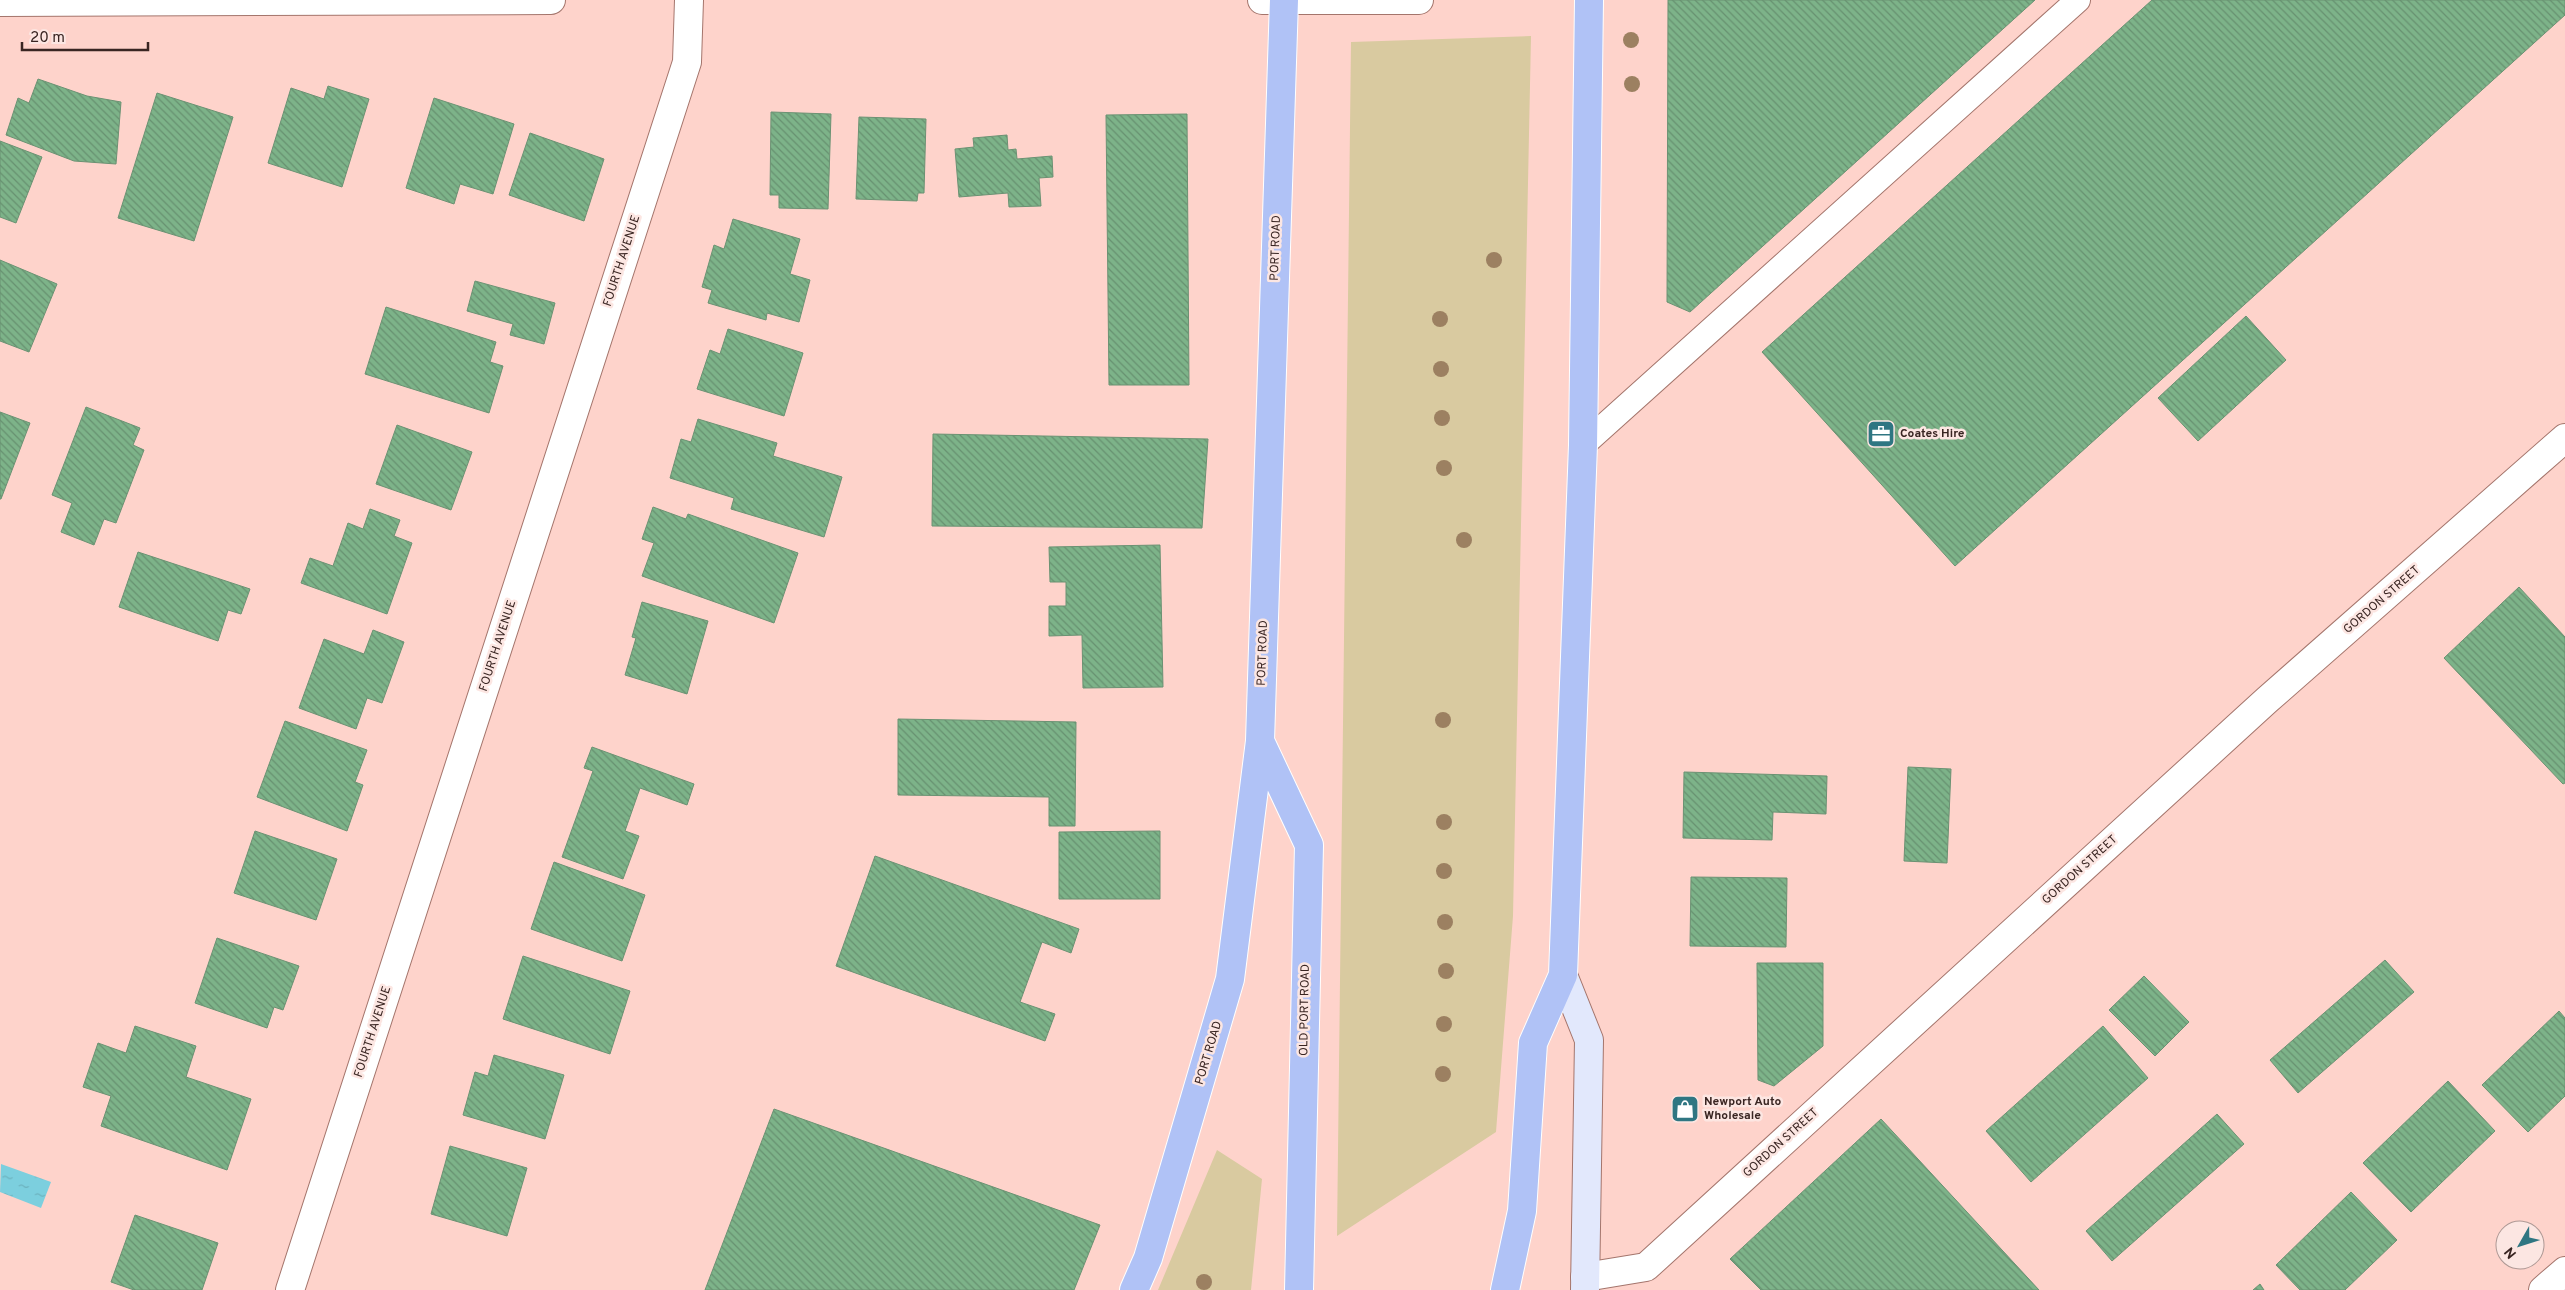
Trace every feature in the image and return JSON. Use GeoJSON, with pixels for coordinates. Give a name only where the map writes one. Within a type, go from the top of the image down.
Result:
{"type":"FeatureCollection","features":[{"type":"Feature","properties":{"kind":"highway","name":"PORT ROAD"},"geometry":{"type":"LineString","coordinates":[[1134,1290],[1148,1258],[1230,979],[1260,741],[1277,0]]}},
{"type":"Feature","properties":{"kind":"highway"},"geometry":{"type":"LineString","coordinates":[[1505,1290],[1522,1211],[1533,1043],[1563,975],[1584,445],[1589,0]]}},
{"type":"Feature","properties":{"kind":"highway","name":"OLD PORT ROAD"},"geometry":{"type":"LineString","coordinates":[[1260,741],[1309,845],[1299,1290]]}},
{"type":"Feature","properties":{"kind":"main road"},"geometry":{"type":"LineString","coordinates":[[1563,975],[1589,1040],[1585,1284]]}},
{"type":"Feature","properties":{"kind":"street"},"geometry":{"type":"LineString","coordinates":[[0,2],[551,0]]}},
{"type":"Feature","properties":{"kind":"street","name":"FOURTH AVENUE"},"geometry":{"type":"LineString","coordinates":[[290,1290],[687,62],[689,0]]}},
{"type":"Feature","properties":{"kind":"street"},"geometry":{"type":"LineString","coordinates":[[1277,0],[1419,0]]}},
{"type":"Feature","properties":{"kind":"street","name":"GORDON STREET"},"geometry":{"type":"LineString","coordinates":[[1585,1284],[1646,1267],[2267,700],[2565,438]]}},
{"type":"Feature","properties":{"kind":"street"},"geometry":{"type":"LineString","coordinates":[[2543,1290],[2565,1271]]}},
{"type":"Feature","properties":{"kind":"lane"},"geometry":{"type":"LineString","coordinates":[[1584,445],[2078,0]]}},
{"type":"Feature","properties":{"kind":"shaded area"},"geometry":{"type":"Polygon","coordinates":[[[1531,36],[1513,916],[1496,1132],[1337,1236],[1351,42],[1531,36]]]}},
{"type":"Feature","properties":{"kind":"shaded area"},"geometry":{"type":"Polygon","coordinates":[[[1217,1150],[1262,1179],[1251,1290],[1158,1290],[1217,1150]]]}},
{"type":"Feature","properties":{"kind":"water"},"geometry":{"type":"Polygon","coordinates":[[[1,1164],[51,1182],[41,1208],[0,1192],[1,1164]]]}},
{"type":"Feature","properties":{"kind":"building"},"geometry":{"type":"Polygon","coordinates":[[[1668,0],[2035,0],[1690,312],[1667,302],[1668,0]]]}},
{"type":"Feature","properties":{"kind":"building"},"geometry":{"type":"Polygon","coordinates":[[[2152,0],[2565,0],[2565,15],[1955,566],[1762,352],[2152,0]]]}},
{"type":"Feature","properties":{"kind":"building"},"geometry":{"type":"Polygon","coordinates":[[[38,79],[87,96],[121,102],[116,164],[74,161],[6,135],[18,98],[29,103],[38,79]]]}},
{"type":"Feature","properties":{"kind":"building"},"geometry":{"type":"Polygon","coordinates":[[[328,86],[369,99],[342,187],[268,163],[291,88],[324,99],[328,86]]]}},
{"type":"Feature","properties":{"kind":"building"},"geometry":{"type":"Polygon","coordinates":[[[157,93],[233,117],[194,241],[118,218],[157,93]]]}},
{"type":"Feature","properties":{"kind":"building"},"geometry":{"type":"Polygon","coordinates":[[[434,98],[514,124],[493,194],[460,184],[454,204],[406,188],[434,98]]]}},
{"type":"Feature","properties":{"kind":"building"},"geometry":{"type":"Polygon","coordinates":[[[771,112],[831,114],[828,209],[779,208],[779,195],[770,195],[771,112]]]}},
{"type":"Feature","properties":{"kind":"building"},"geometry":{"type":"Polygon","coordinates":[[[1187,114],[1189,385],[1109,385],[1106,115],[1187,114]]]}},
{"type":"Feature","properties":{"kind":"building"},"geometry":{"type":"Polygon","coordinates":[[[859,117],[926,119],[924,193],[918,193],[917,201],[856,199],[859,117]]]}},
{"type":"Feature","properties":{"kind":"building"},"geometry":{"type":"Polygon","coordinates":[[[530,133],[604,159],[584,221],[509,195],[530,133]]]}},
{"type":"Feature","properties":{"kind":"building"},"geometry":{"type":"Polygon","coordinates":[[[1007,135],[1008,150],[1016,149],[1017,159],[1052,156],[1053,177],[1039,178],[1041,206],[1009,207],[1008,193],[959,197],[955,149],[974,147],[973,138],[1007,135]]]}},
{"type":"Feature","properties":{"kind":"building"},"geometry":{"type":"Polygon","coordinates":[[[0,141],[42,157],[16,223],[0,217],[0,141]]]}},
{"type":"Feature","properties":{"kind":"building"},"geometry":{"type":"Polygon","coordinates":[[[733,219],[800,239],[790,274],[810,280],[799,322],[767,313],[766,320],[708,303],[712,290],[702,287],[714,245],[724,249],[733,219]]]}},
{"type":"Feature","properties":{"kind":"building"},"geometry":{"type":"Polygon","coordinates":[[[0,260],[57,284],[29,352],[0,341],[0,260]]]}},
{"type":"Feature","properties":{"kind":"building"},"geometry":{"type":"Polygon","coordinates":[[[475,281],[555,303],[544,344],[510,335],[513,324],[467,311],[475,281]]]}},
{"type":"Feature","properties":{"kind":"building"},"geometry":{"type":"Polygon","coordinates":[[[386,307],[496,342],[490,362],[503,366],[489,413],[365,374],[386,307]]]}},
{"type":"Feature","properties":{"kind":"building"},"geometry":{"type":"Polygon","coordinates":[[[2246,316],[2286,360],[2198,441],[2158,398],[2246,316]]]}},
{"type":"Feature","properties":{"kind":"building"},"geometry":{"type":"Polygon","coordinates":[[[728,329],[803,353],[784,416],[697,389],[710,350],[720,354],[728,329]]]}},
{"type":"Feature","properties":{"kind":"building"},"geometry":{"type":"Polygon","coordinates":[[[86,407],[140,428],[133,445],[144,450],[116,523],[104,519],[94,545],[61,532],[72,503],[52,495],[86,407]]]}},
{"type":"Feature","properties":{"kind":"building"},"geometry":{"type":"Polygon","coordinates":[[[0,412],[30,423],[1,499],[0,499],[0,412]]]}},
{"type":"Feature","properties":{"kind":"building"},"geometry":{"type":"Polygon","coordinates":[[[698,419],[777,443],[773,456],[842,477],[824,537],[731,509],[734,498],[670,478],[681,439],[691,442],[698,419]]]}},
{"type":"Feature","properties":{"kind":"building"},"geometry":{"type":"Polygon","coordinates":[[[397,425],[472,452],[451,510],[376,484],[397,425]]]}},
{"type":"Feature","properties":{"kind":"building"},"geometry":{"type":"Polygon","coordinates":[[[933,434],[1208,439],[1202,528],[932,526],[933,434]]]}},
{"type":"Feature","properties":{"kind":"building"},"geometry":{"type":"Polygon","coordinates":[[[653,507],[686,519],[688,514],[798,553],[774,623],[642,576],[654,543],[642,539],[653,507]]]}},
{"type":"Feature","properties":{"kind":"building"},"geometry":{"type":"Polygon","coordinates":[[[370,509],[400,520],[394,536],[412,543],[387,614],[301,583],[310,558],[333,566],[348,523],[363,529],[370,509]]]}},
{"type":"Feature","properties":{"kind":"building"},"geometry":{"type":"Polygon","coordinates":[[[1160,545],[1163,687],[1083,688],[1082,635],[1049,636],[1049,606],[1066,606],[1066,582],[1050,582],[1049,547],[1160,545]]]}},
{"type":"Feature","properties":{"kind":"building"},"geometry":{"type":"Polygon","coordinates":[[[138,552],[250,589],[241,614],[228,610],[218,641],[119,607],[138,552]]]}},
{"type":"Feature","properties":{"kind":"building"},"geometry":{"type":"Polygon","coordinates":[[[2519,587],[2565,637],[2565,783],[2563,784],[2444,658],[2519,587]]]}},
{"type":"Feature","properties":{"kind":"building"},"geometry":{"type":"Polygon","coordinates":[[[642,602],[708,621],[687,694],[625,675],[636,638],[632,637],[642,602]]]}},
{"type":"Feature","properties":{"kind":"building"},"geometry":{"type":"Polygon","coordinates":[[[373,630],[404,642],[382,703],[367,698],[356,729],[299,708],[324,639],[364,654],[373,630]]]}},
{"type":"Feature","properties":{"kind":"building"},"geometry":{"type":"Polygon","coordinates":[[[898,719],[1076,722],[1075,826],[1049,826],[1049,797],[898,795],[898,719]]]}},
{"type":"Feature","properties":{"kind":"building"},"geometry":{"type":"Polygon","coordinates":[[[285,721],[367,750],[355,782],[363,785],[347,831],[257,797],[285,721]]]}},
{"type":"Feature","properties":{"kind":"building"},"geometry":{"type":"Polygon","coordinates":[[[592,747],[694,784],[687,805],[640,788],[625,831],[639,836],[623,879],[562,857],[593,771],[584,768],[592,747]]]}},
{"type":"Feature","properties":{"kind":"building"},"geometry":{"type":"Polygon","coordinates":[[[1908,767],[1951,769],[1947,863],[1904,861],[1908,767]]]}},
{"type":"Feature","properties":{"kind":"building"},"geometry":{"type":"Polygon","coordinates":[[[1684,772],[1827,776],[1826,814],[1773,812],[1772,840],[1683,838],[1684,772]]]}},
{"type":"Feature","properties":{"kind":"building"},"geometry":{"type":"Polygon","coordinates":[[[255,831],[337,859],[316,920],[234,893],[255,831]]]}},
{"type":"Feature","properties":{"kind":"building"},"geometry":{"type":"Polygon","coordinates":[[[1160,831],[1160,899],[1059,899],[1059,832],[1160,831]]]}},
{"type":"Feature","properties":{"kind":"building"},"geometry":{"type":"Polygon","coordinates":[[[875,856],[1079,929],[1071,953],[1042,942],[1020,1002],[1055,1014],[1045,1041],[836,966],[875,856]]]}},
{"type":"Feature","properties":{"kind":"building"},"geometry":{"type":"Polygon","coordinates":[[[554,862],[645,895],[622,961],[531,929],[554,862]]]}},
{"type":"Feature","properties":{"kind":"building"},"geometry":{"type":"Polygon","coordinates":[[[1691,877],[1787,878],[1786,947],[1690,946],[1691,877]]]}},
{"type":"Feature","properties":{"kind":"building"},"geometry":{"type":"Polygon","coordinates":[[[217,938],[299,966],[283,1010],[274,1007],[267,1028],[195,1003],[217,938]]]}},
{"type":"Feature","properties":{"kind":"building"},"geometry":{"type":"Polygon","coordinates":[[[523,956],[630,991],[610,1054],[503,1019],[523,956]]]}},
{"type":"Feature","properties":{"kind":"building"},"geometry":{"type":"Polygon","coordinates":[[[2385,960],[2414,992],[2298,1093],[2270,1060],[2385,960]]]}},
{"type":"Feature","properties":{"kind":"building"},"geometry":{"type":"Polygon","coordinates":[[[1757,963],[1823,963],[1823,1046],[1774,1086],[1758,1080],[1757,963]]]}},
{"type":"Feature","properties":{"kind":"building"},"geometry":{"type":"Polygon","coordinates":[[[2144,976],[2189,1022],[2155,1056],[2109,1010],[2144,976]]]}},
{"type":"Feature","properties":{"kind":"building"},"geometry":{"type":"Polygon","coordinates":[[[2559,1011],[2565,1018],[2565,1096],[2528,1132],[2482,1085],[2559,1011]]]}},
{"type":"Feature","properties":{"kind":"building"},"geometry":{"type":"Polygon","coordinates":[[[135,1026],[196,1046],[186,1077],[251,1099],[227,1170],[101,1126],[111,1096],[83,1087],[98,1043],[126,1053],[135,1026]]]}},
{"type":"Feature","properties":{"kind":"building"},"geometry":{"type":"Polygon","coordinates":[[[2103,1026],[2148,1078],[2031,1182],[1986,1131],[2103,1026]]]}},
{"type":"Feature","properties":{"kind":"building"},"geometry":{"type":"Polygon","coordinates":[[[494,1055],[564,1075],[545,1139],[463,1115],[475,1072],[488,1076],[494,1055]]]}},
{"type":"Feature","properties":{"kind":"building"},"geometry":{"type":"Polygon","coordinates":[[[2448,1081],[2495,1131],[2411,1212],[2363,1163],[2448,1081]]]}},
{"type":"Feature","properties":{"kind":"building"},"geometry":{"type":"Polygon","coordinates":[[[774,1109],[1100,1225],[1074,1290],[705,1290],[774,1109]]]}},
{"type":"Feature","properties":{"kind":"building"},"geometry":{"type":"Polygon","coordinates":[[[2217,1114],[2244,1144],[2112,1261],[2086,1231],[2217,1114]]]}},
{"type":"Feature","properties":{"kind":"building"},"geometry":{"type":"Polygon","coordinates":[[[1881,1119],[2039,1290],[1761,1290],[1730,1259],[1881,1119]]]}},
{"type":"Feature","properties":{"kind":"building"},"geometry":{"type":"Polygon","coordinates":[[[450,1146],[527,1168],[507,1236],[431,1214],[450,1146]]]}},
{"type":"Feature","properties":{"kind":"building"},"geometry":{"type":"Polygon","coordinates":[[[2351,1192],[2397,1240],[2345,1290],[2300,1290],[2276,1265],[2351,1192]]]}},
{"type":"Feature","properties":{"kind":"building"},"geometry":{"type":"Polygon","coordinates":[[[135,1215],[218,1243],[202,1290],[134,1290],[111,1282],[135,1215]]]}},
{"type":"Feature","properties":{"kind":"building"},"geometry":{"type":"Polygon","coordinates":[[[2260,1284],[2264,1290],[2253,1290],[2260,1284]]]}},
{"type":"Feature","properties":{"kind":"place","name":"Coates Hire"},"geometry":{"type":"Point","coordinates":[1881,434]}},
{"type":"Feature","properties":{"kind":"place","name":"Newport Auto Wholesale"},"geometry":{"type":"Point","coordinates":[1685,1109]}}]}
